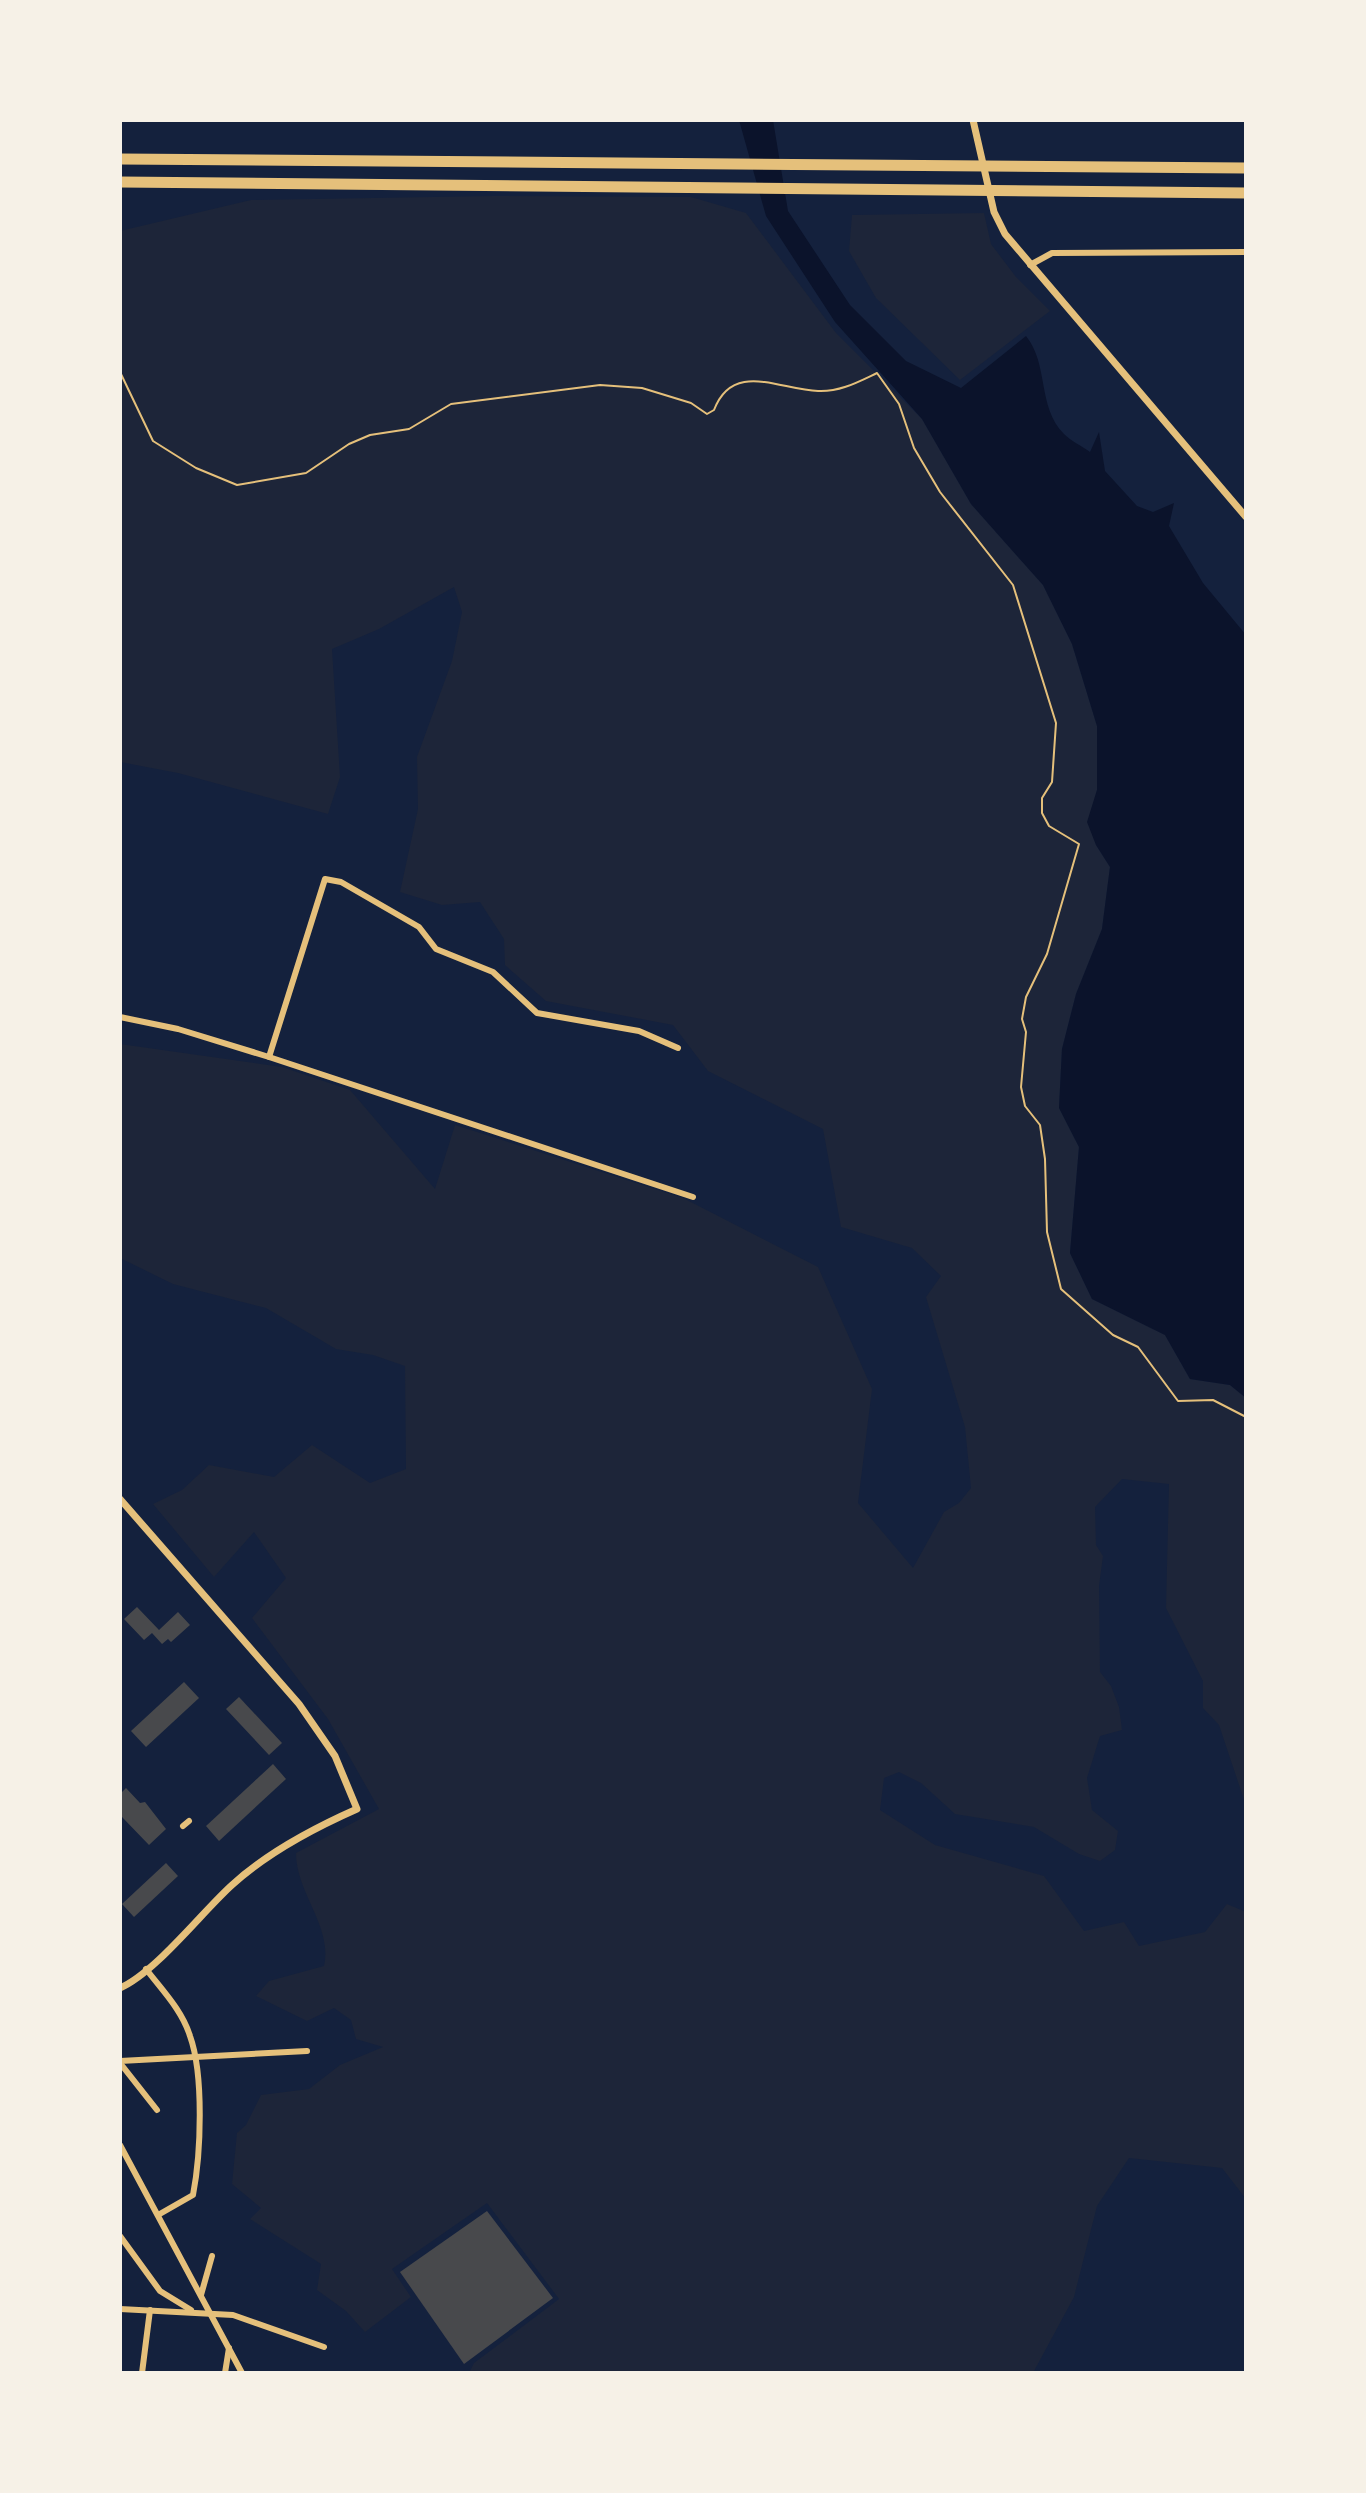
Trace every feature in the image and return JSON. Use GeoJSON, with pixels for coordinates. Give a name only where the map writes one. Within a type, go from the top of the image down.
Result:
{"type":"FeatureCollection","features":[{"type":"Feature","properties":{"kind":"highway"},"geometry":{"type":"LineString","coordinates":[[120,159],[718,167],[1092,164],[1246,168]]}},
{"type":"Feature","properties":{"kind":"highway"},"geometry":{"type":"LineString","coordinates":[[120,182],[1089,189],[1246,193]]}},
{"type":"Feature","properties":{"kind":"street"},"geometry":{"type":"LineString","coordinates":[[973,120],[994,212],[1005,234],[1246,517]]}},
{"type":"Feature","properties":{"kind":"street"},"geometry":{"type":"LineString","coordinates":[[1030,265],[1052,253],[1246,252]]}},
{"type":"Feature","properties":{"kind":"street"},"geometry":{"type":"LineString","coordinates":[[269,1057],[325,879],[341,882],[419,927],[436,949],[493,972],[537,1013],[639,1031],[678,1048]]}},
{"type":"Feature","properties":{"kind":"street"},"geometry":{"type":"LineString","coordinates":[[120,1017],[178,1029],[269,1057],[693,1197]]}},
{"type":"Feature","properties":{"kind":"street"},"geometry":{"type":"LineString","coordinates":[[120,1499],[299,1704],[335,1756],[357,1809],[285,1846],[234,1882],[146,1969],[120,1988]]}},
{"type":"Feature","properties":{"kind":"street"},"geometry":{"type":"LineString","coordinates":[[146,1969],[179,2012],[196,2057],[200,2162],[193,2195],[158,2215]]}},
{"type":"Feature","properties":{"kind":"street"},"geometry":{"type":"LineString","coordinates":[[120,2062],[307,2051]]}},
{"type":"Feature","properties":{"kind":"street"},"geometry":{"type":"LineString","coordinates":[[120,2062],[157,2110]]}},
{"type":"Feature","properties":{"kind":"street"},"geometry":{"type":"LineString","coordinates":[[120,2145],[242,2373]]}},
{"type":"Feature","properties":{"kind":"street"},"geometry":{"type":"LineString","coordinates":[[120,2236],[160,2291],[192,2310]]}},
{"type":"Feature","properties":{"kind":"street"},"geometry":{"type":"LineString","coordinates":[[201,2295],[212,2256]]}},
{"type":"Feature","properties":{"kind":"street"},"geometry":{"type":"LineString","coordinates":[[120,2309],[192,2310],[233,2315],[324,2347]]}},
{"type":"Feature","properties":{"kind":"street"},"geometry":{"type":"LineString","coordinates":[[142,2373],[150,2310]]}},
{"type":"Feature","properties":{"kind":"street"},"geometry":{"type":"LineString","coordinates":[[225,2373],[229,2348]]}},
{"type":"Feature","properties":{"kind":"path"},"geometry":{"type":"LineString","coordinates":[[120,372],[153,441],[196,468],[237,485],[306,473],[349,444],[370,435],[409,429],[451,404],[600,385],[642,388],[691,403],[707,414],[714,410],[718,399],[729,389],[748,379],[819,392],[836,391],[877,373],[899,404],[914,448],[940,492],[1013,585],[1056,723],[1052,782],[1042,798],[1042,813],[1049,826],[1079,844],[1047,954],[1026,997],[1021,1087],[1025,1106],[1040,1125],[1045,1159],[1047,1232],[1061,1289],[1113,1335],[1138,1347],[1178,1401],[1213,1400],[1246,1417]]}},
{"type":"Feature","properties":{"kind":"shaded area"},"geometry":{"type":"Polygon","coordinates":[[[739,120],[773,120],[788,211],[850,305],[906,361],[961,388],[1026,336],[1038,359],[1046,399],[1056,423],[1067,437],[1090,452],[1099,432],[1105,471],[1137,506],[1153,512],[1174,503],[1169,526],[1203,583],[1246,635],[1246,1398],[1230,1385],[1190,1379],[1165,1335],[1092,1299],[1070,1253],[1079,1147],[1059,1108],[1062,1049],[1076,994],[1102,929],[1110,867],[1096,845],[1087,822],[1097,790],[1097,726],[1072,644],[1043,585],[971,504],[922,419],[835,322],[766,216],[739,120]]]}},
{"type":"Feature","properties":{"kind":"shaded area"},"geometry":{"type":"Polygon","coordinates":[[[691,197],[746,213],[836,333],[922,419],[971,504],[1043,585],[1072,644],[1097,726],[1097,790],[1088,822],[1096,845],[1110,867],[1102,929],[1076,994],[1062,1049],[1059,1108],[1079,1147],[1070,1253],[1092,1299],[1165,1335],[1190,1379],[1230,1385],[1246,1398],[1246,1806],[1219,1725],[1203,1708],[1203,1681],[1166,1608],[1169,1484],[1122,1479],[1095,1507],[1096,1545],[1103,1556],[1099,1586],[1100,1672],[1111,1686],[1119,1707],[1122,1730],[1100,1736],[1087,1778],[1092,1810],[1118,1831],[1115,1850],[1100,1861],[1079,1854],[1034,1827],[955,1814],[921,1783],[899,1772],[884,1778],[880,1810],[935,1845],[1044,1876],[1084,1931],[1124,1922],[1139,1946],[1205,1932],[1227,1904],[1246,1912],[1246,2199],[1222,2168],[1129,2158],[1097,2206],[1074,2297],[1033,2373],[469,2373],[474,2363],[559,2299],[487,2203],[392,2269],[411,2297],[365,2332],[346,2311],[317,2290],[321,2264],[250,2219],[261,2208],[232,2184],[237,2133],[246,2125],[261,2095],[309,2089],[340,2065],[383,2047],[356,2039],[351,2020],[334,2008],[307,2021],[256,1996],[269,1981],[324,1966],[323,1938],[302,1882],[296,1853],[379,1809],[328,1719],[252,1618],[286,1578],[254,1532],[214,1577],[153,1504],[182,1490],[209,1465],[274,1477],[312,1445],[370,1483],[406,1469],[405,1366],[373,1355],[336,1349],[266,1308],[173,1284],[120,1258],[120,1044],[282,1067],[350,1090],[435,1189],[455,1125],[683,1198],[818,1267],[872,1389],[858,1503],[913,1568],[944,1512],[959,1503],[971,1488],[965,1427],[926,1297],[941,1276],[912,1248],[841,1227],[823,1129],[708,1071],[673,1025],[546,1001],[505,965],[504,939],[480,902],[442,905],[400,892],[418,809],[417,757],[452,661],[462,612],[454,587],[379,629],[332,649],[340,777],[328,814],[178,773],[120,762],[120,231],[251,200],[691,197]]]}},
{"type":"Feature","properties":{"kind":"shaded area"},"geometry":{"type":"Polygon","coordinates":[[[984,213],[991,244],[1016,277],[1050,311],[960,380],[876,298],[849,251],[852,215],[984,213]]]}},
{"type":"Feature","properties":{"kind":"building"},"geometry":{"type":"Polygon","coordinates":[[[137,1607],[159,1630],[178,1612],[190,1625],[171,1642],[168,1639],[162,1644],[152,1633],[144,1640],[124,1619],[137,1607]]]}},
{"type":"Feature","properties":{"kind":"building"},"geometry":{"type":"Polygon","coordinates":[[[184,1682],[199,1698],[146,1747],[131,1731],[184,1682]]]}},
{"type":"Feature","properties":{"kind":"building"},"geometry":{"type":"Polygon","coordinates":[[[239,1697],[282,1743],[269,1755],[226,1709],[239,1697]]]}},
{"type":"Feature","properties":{"kind":"building"},"geometry":{"type":"Polygon","coordinates":[[[273,1764],[286,1779],[219,1841],[206,1826],[273,1764]]]}},
{"type":"Feature","properties":{"kind":"building"},"geometry":{"type":"Polygon","coordinates":[[[126,1788],[140,1803],[145,1802],[166,1829],[149,1845],[122,1817],[120,1819],[120,1794],[126,1788]]]}},
{"type":"Feature","properties":{"kind":"building"},"geometry":{"type":"Polygon","coordinates":[[[166,1863],[178,1876],[134,1917],[122,1904],[166,1863]]]}},
{"type":"Feature","properties":{"kind":"building"},"geometry":{"type":"Polygon","coordinates":[[[487,2211],[553,2298],[464,2364],[400,2272],[487,2211]]]}}]}
